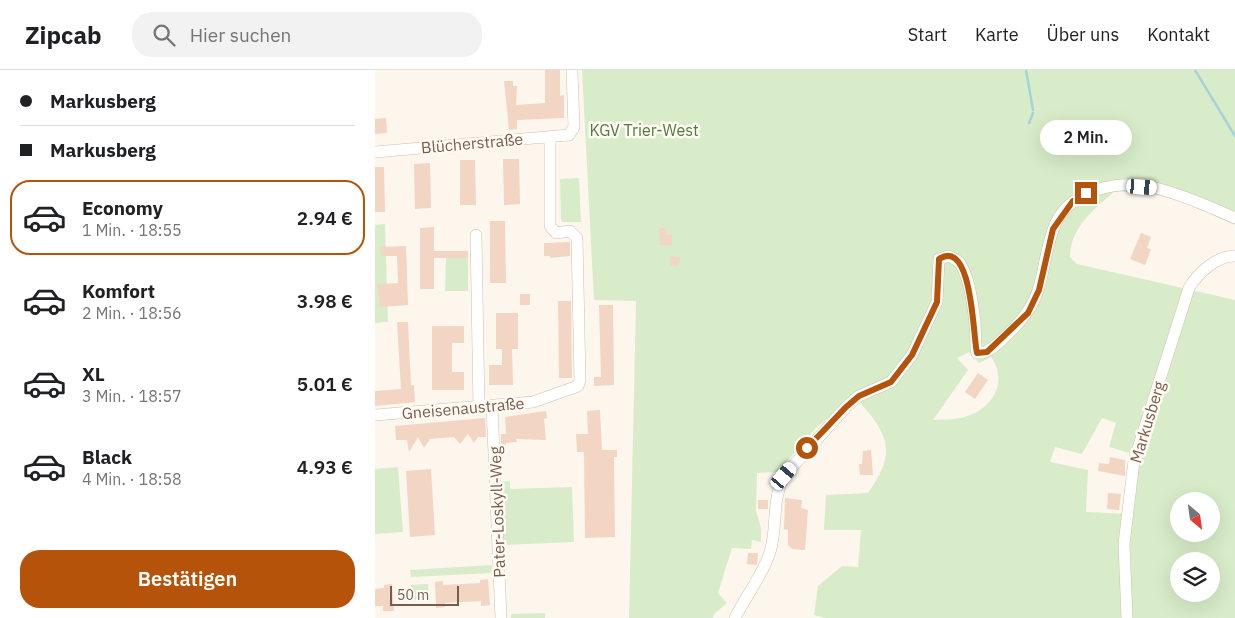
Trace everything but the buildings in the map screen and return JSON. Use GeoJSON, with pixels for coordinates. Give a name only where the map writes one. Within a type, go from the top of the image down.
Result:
{"type":"FeatureCollection","features":[{"type":"Feature","properties":{"kind":"street","name":"Blücherstraße"},"geometry":{"type":"LineString","coordinates":[[375,152],[569,135],[574,127],[572,70]]}},
{"type":"Feature","properties":{"kind":"street","name":"Gneisenaustraße"},"geometry":{"type":"LineString","coordinates":[[375,415],[492,407],[533,402],[579,386],[577,238],[570,232],[556,233],[550,226],[550,137]]}},
{"type":"Feature","properties":{"kind":"street"},"geometry":{"type":"LineString","coordinates":[[735,618],[770,553],[774,506],[778,488],[784,476],[846,407],[859,396],[891,382],[912,355],[937,302],[939,259],[949,256],[959,262],[967,281],[977,353],[982,353],[999,342],[1028,313],[1039,290],[1053,229],[1073,201],[1086,193],[1103,188],[1130,186],[1155,188],[1235,218]]}},
{"type":"Feature","properties":{"kind":"street"},"geometry":{"type":"LineString","coordinates":[[476,235],[479,408]]}},
{"type":"Feature","properties":{"kind":"street","name":"Markusberg"},"geometry":{"type":"LineString","coordinates":[[1127,618],[1124,544],[1134,461],[1189,288],[1195,278],[1211,264],[1229,256],[1235,256]]}},
{"type":"Feature","properties":{"kind":"street","name":"Pater-Loskyll-Weg"},"geometry":{"type":"LineString","coordinates":[[492,407],[501,618]]}},
{"type":"Feature","properties":{"kind":"green space","name":"KGV Trier-West"},"geometry":{"type":"Polygon","coordinates":[[[582,70],[1235,70],[1235,225],[1177,200],[1148,193],[1114,192],[1091,212],[1079,228],[1074,237],[1070,257],[1077,264],[1235,300],[1235,618],[825,618],[814,615],[818,586],[842,566],[858,567],[861,530],[824,530],[826,495],[868,493],[884,465],[886,453],[881,431],[854,396],[816,428],[778,472],[757,473],[756,511],[761,528],[761,542],[752,540],[751,549],[732,548],[718,593],[727,603],[714,614],[713,618],[629,618],[636,301],[594,300],[582,70]],[[969,352],[957,358],[968,370],[933,420],[958,419],[971,415],[981,410],[994,395],[998,387],[998,377],[991,357],[979,363],[969,352]],[[1102,418],[1082,454],[1055,447],[1050,462],[1088,470],[1086,512],[1130,514],[1140,456],[1109,447],[1116,423],[1102,418]]]}},
{"type":"Feature","properties":{"kind":"green space"},"geometry":{"type":"Polygon","coordinates":[[[579,178],[581,222],[563,222],[561,220],[560,179],[579,178]]]}},
{"type":"Feature","properties":{"kind":"green space"},"geometry":{"type":"Polygon","coordinates":[[[385,224],[388,322],[375,323],[375,225],[385,224]]]}},
{"type":"Feature","properties":{"kind":"green space"},"geometry":{"type":"Polygon","coordinates":[[[446,258],[468,258],[468,291],[445,291],[446,258]]]}},
{"type":"Feature","properties":{"kind":"green space"},"geometry":{"type":"Polygon","coordinates":[[[398,467],[403,532],[375,534],[375,469],[398,467]]]}},
{"type":"Feature","properties":{"kind":"green space"},"geometry":{"type":"Polygon","coordinates":[[[510,481],[510,489],[572,487],[574,542],[503,545],[499,482],[510,481]]]}},
{"type":"Feature","properties":{"kind":"green space"},"geometry":{"type":"Polygon","coordinates":[[[492,565],[492,573],[411,577],[410,570],[492,565]]]}},
{"type":"Feature","properties":{"kind":"green space"},"geometry":{"type":"Polygon","coordinates":[[[428,584],[429,599],[412,600],[411,585],[428,584]]]}},
{"type":"Feature","properties":{"kind":"green space"},"geometry":{"type":"Polygon","coordinates":[[[545,613],[545,618],[511,618],[511,614],[545,613]]]}},
{"type":"Feature","properties":{"kind":"waterway"},"geometry":{"type":"LineString","coordinates":[[1026,70],[1033,110]]}},
{"type":"Feature","properties":{"kind":"waterway"},"geometry":{"type":"LineString","coordinates":[[1195,70],[1235,136]]}},
{"type":"Feature","properties":{"kind":"waterway"},"geometry":{"type":"LineString","coordinates":[[1029,123],[1033,113]]}},
{"type":"Feature","properties":{"kind":"route"},"geometry":{"type":"LineString","coordinates":[[807,448],[859,396],[891,382],[912,355],[937,302],[939,259],[943,256],[949,256],[959,262],[967,281],[977,353],[987,352],[999,342],[1028,313],[1039,290],[1053,229],[1064,211],[1073,201],[1086,193]]}}]}
